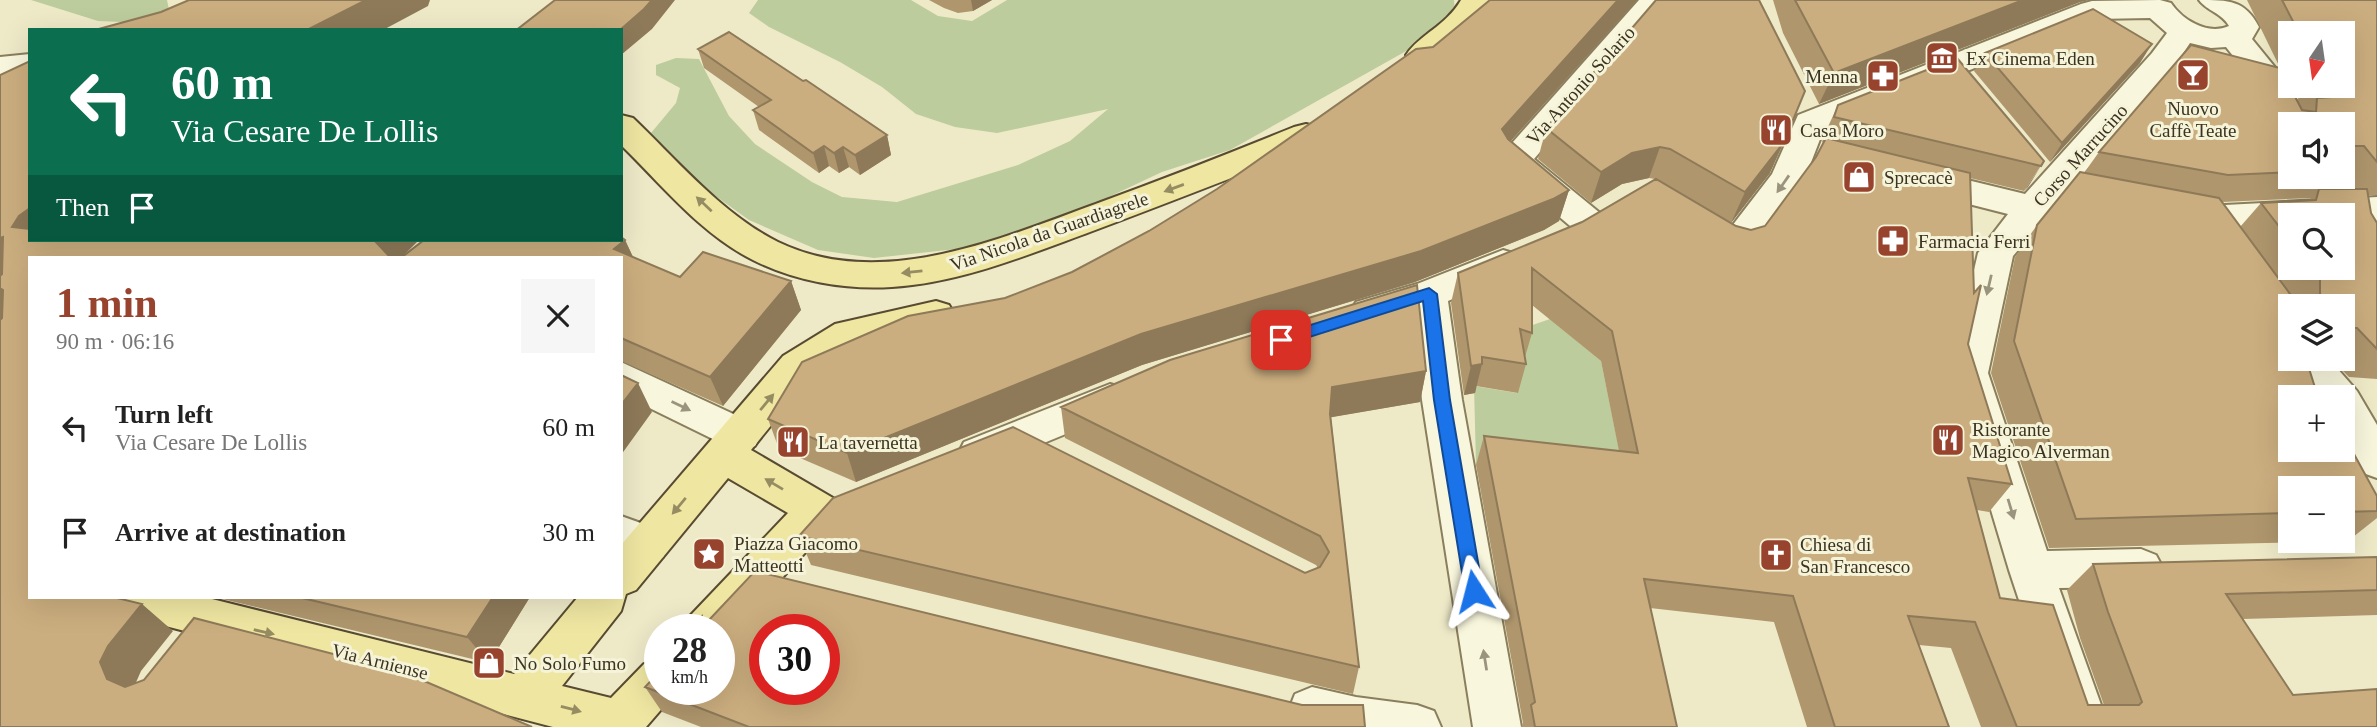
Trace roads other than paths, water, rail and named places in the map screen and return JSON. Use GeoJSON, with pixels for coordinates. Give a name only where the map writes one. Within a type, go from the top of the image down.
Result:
{"type":"FeatureCollection","features":[{"type":"Feature","properties":{"kind":"main road"},"geometry":{"type":"LineString","coordinates":[[1394,74],[1448,37],[1466,19],[1476,0]]}},
{"type":"Feature","properties":{"kind":"main road","name":"Via Nicola da Guardiagrele"},"geometry":{"type":"LineString","coordinates":[[623,128],[736,232],[766,251],[801,264],[849,273],[886,275],[960,264],[1004,250],[1222,171],[1317,127],[1182,219]]}},
{"type":"Feature","properties":{"kind":"main road"},"geometry":{"type":"LineString","coordinates":[[623,572],[635,539],[732,444],[797,366],[848,334],[971,307]]}},
{"type":"Feature","properties":{"kind":"main road"},"geometry":{"type":"LineString","coordinates":[[729,614],[780,579],[835,507],[732,444]]}},
{"type":"Feature","properties":{"kind":"main road","name":"Via Arniense"},"geometry":{"type":"LineString","coordinates":[[131,599],[201,634],[524,696],[622,725]]}},
{"type":"Feature","properties":{"kind":"main road"},"geometry":{"type":"LineString","coordinates":[[524,696],[603,599]]}},
{"type":"Feature","properties":{"kind":"main road"},"geometry":{"type":"LineString","coordinates":[[622,725],[644,698]]}},
{"type":"Feature","properties":{"kind":"street","name":"Via Antonio Solario"},"geometry":{"type":"LineString","coordinates":[[1429,294],[1545,246],[1599,215],[1514,160],[1655,0]]}},
{"type":"Feature","properties":{"kind":"street"},"geometry":{"type":"LineString","coordinates":[[1679,211],[1737,245],[1788,178],[1809,132],[1960,78],[2084,13],[2118,0]]}},
{"type":"Feature","properties":{"kind":"street"},"geometry":{"type":"LineString","coordinates":[[2084,13],[2092,10],[2161,5],[2164,16],[2184,30],[2211,38],[2234,37],[2244,27],[2241,19],[2235,12],[2214,0]]}},
{"type":"Feature","properties":{"kind":"street"},"geometry":{"type":"LineString","coordinates":[[2224,75],[2287,90],[2244,0]]}},
{"type":"Feature","properties":{"kind":"street"},"geometry":{"type":"LineString","coordinates":[[2084,13],[2155,53]]}},
{"type":"Feature","properties":{"kind":"street","name":"Corso Marrucino"},"geometry":{"type":"LineString","coordinates":[[2085,727],[2031,570],[1969,373],[1996,253],[2039,188],[2155,53],[2184,30]]}},
{"type":"Feature","properties":{"kind":"street"},"geometry":{"type":"LineString","coordinates":[[2234,37],[2273,87],[2284,112]]}},
{"type":"Feature","properties":{"kind":"street"},"geometry":{"type":"LineString","coordinates":[[0,67],[28,64]]}},
{"type":"Feature","properties":{"kind":"street"},"geometry":{"type":"LineString","coordinates":[[1894,174],[2039,188],[2090,196]]}},
{"type":"Feature","properties":{"kind":"street"},"geometry":{"type":"LineString","coordinates":[[2332,189],[2361,219]]}},
{"type":"Feature","properties":{"kind":"street"},"geometry":{"type":"LineString","coordinates":[[2236,261],[2192,215],[2361,219]]}},
{"type":"Feature","properties":{"kind":"street"},"geometry":{"type":"LineString","coordinates":[[1338,322],[1429,294],[1442,400],[1497,727]]}},
{"type":"Feature","properties":{"kind":"street"},"geometry":{"type":"LineString","coordinates":[[623,378],[732,444]]}},
{"type":"Feature","properties":{"kind":"street"},"geometry":{"type":"LineString","coordinates":[[942,468],[1020,438],[1144,384]]}},
{"type":"Feature","properties":{"kind":"street"},"geometry":{"type":"LineString","coordinates":[[2355,422],[2377,461]]}},
{"type":"Feature","properties":{"kind":"street"},"geometry":{"type":"LineString","coordinates":[[1020,438],[1069,462]]}},
{"type":"Feature","properties":{"kind":"street"},"geometry":{"type":"LineString","coordinates":[[2031,570],[2179,568]]}},
{"type":"Feature","properties":{"kind":"street"},"geometry":{"type":"LineString","coordinates":[[1275,699],[1356,719],[1417,727]]}},
{"type":"Feature","properties":{"kind":"place","name":"Ex Cinema Eden"},"geometry":{"type":"Point","coordinates":[1942,58]}},
{"type":"Feature","properties":{"kind":"place","name":"Nuovo Caffè Teate"},"geometry":{"type":"Point","coordinates":[2193,75]}},
{"type":"Feature","properties":{"kind":"place","name":"Menna"},"geometry":{"type":"Point","coordinates":[1883,76]}},
{"type":"Feature","properties":{"kind":"place","name":"Casa Moro"},"geometry":{"type":"Point","coordinates":[1776,130]}},
{"type":"Feature","properties":{"kind":"place","name":"Sprecacè"},"geometry":{"type":"Point","coordinates":[1859,177]}},
{"type":"Feature","properties":{"kind":"place","name":"Farmacia Ferri"},"geometry":{"type":"Point","coordinates":[1893,241]}},
{"type":"Feature","properties":{"kind":"place","name":"Ristorante Magico Alverman"},"geometry":{"type":"Point","coordinates":[1948,440]}},
{"type":"Feature","properties":{"kind":"place","name":"La tavernetta"},"geometry":{"type":"Point","coordinates":[793,442]}},
{"type":"Feature","properties":{"kind":"place","name":"Piazza Giacomo Matteotti"},"geometry":{"type":"Point","coordinates":[709,554]}},
{"type":"Feature","properties":{"kind":"place","name":"Chiesa di San Francesco"},"geometry":{"type":"Point","coordinates":[1776,555]}},
{"type":"Feature","properties":{"kind":"place","name":"No Solo Fumo"},"geometry":{"type":"Point","coordinates":[489,663]}}]}
